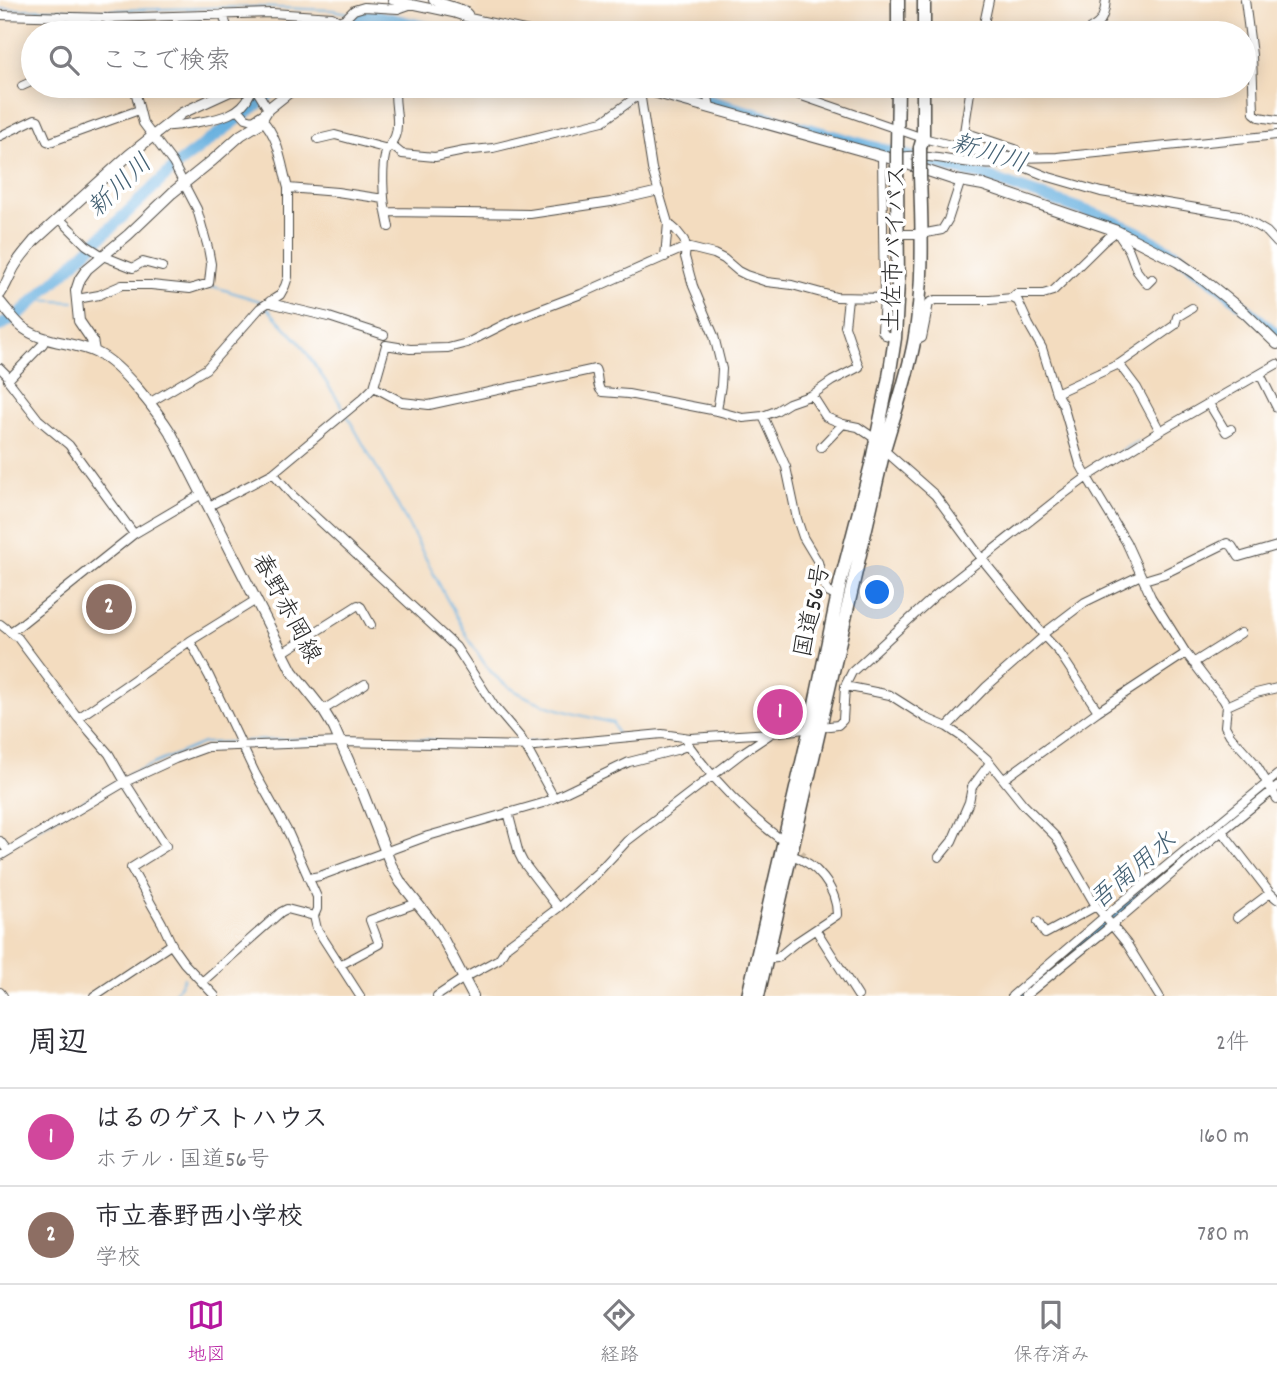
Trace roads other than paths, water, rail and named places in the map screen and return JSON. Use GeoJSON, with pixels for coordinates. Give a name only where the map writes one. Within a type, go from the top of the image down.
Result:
{"type":"FeatureCollection","features":[{"type":"Feature","properties":{"kind":"highway"},"geometry":{"type":"LineString","coordinates":[[898,0],[898,21]]}},
{"type":"Feature","properties":{"kind":"highway"},"geometry":{"type":"LineString","coordinates":[[924,0],[924,21]]}},
{"type":"Feature","properties":{"kind":"highway","name":"土佐市バイパス"},"geometry":{"type":"LineString","coordinates":[[880,445],[895,338],[898,282],[898,98]]}},
{"type":"Feature","properties":{"kind":"highway","name":"土佐市バイパス"},"geometry":{"type":"LineString","coordinates":[[880,445],[905,381],[919,302],[923,98]]}},
{"type":"Feature","properties":{"kind":"highway","name":"国道56号"},"geometry":{"type":"LineString","coordinates":[[757,995],[797,855],[815,728],[838,597],[880,445]]}},
{"type":"Feature","properties":{"kind":"highway","name":"国道56号"},"geometry":{"type":"LineString","coordinates":[[757,995],[784,839],[815,728],[880,445]]}},
{"type":"Feature","properties":{"kind":"main road"},"geometry":{"type":"LineString","coordinates":[[0,293],[23,254],[59,218],[152,136],[182,113],[215,98]]}},
{"type":"Feature","properties":{"kind":"main road"},"geometry":{"type":"LineString","coordinates":[[93,351],[92,340],[79,321],[76,291],[95,250],[184,184],[241,135],[264,108],[279,98]]}},
{"type":"Feature","properties":{"kind":"main road"},"geometry":{"type":"LineString","coordinates":[[672,98],[885,157],[955,180],[983,185],[1118,231],[1178,262],[1204,280],[1245,313],[1277,344]]}},
{"type":"Feature","properties":{"kind":"main road","name":"春野赤岡線"},"geometry":{"type":"LineString","coordinates":[[0,302],[31,333],[93,351],[109,360],[163,419],[282,653],[292,671],[334,727],[401,884],[443,939],[473,996]]}},
{"type":"Feature","properties":{"kind":"street"},"geometry":{"type":"LineString","coordinates":[[392,0],[483,21]]}},
{"type":"Feature","properties":{"kind":"street"},"geometry":{"type":"LineString","coordinates":[[432,0],[464,10],[468,14],[465,17]]}},
{"type":"Feature","properties":{"kind":"street"},"geometry":{"type":"LineString","coordinates":[[985,21],[989,0]]}},
{"type":"Feature","properties":{"kind":"street"},"geometry":{"type":"LineString","coordinates":[[1100,21],[1106,0]]}},
{"type":"Feature","properties":{"kind":"street"},"geometry":{"type":"LineString","coordinates":[[1244,0],[1247,21]]}},
{"type":"Feature","properties":{"kind":"street"},"geometry":{"type":"LineString","coordinates":[[345,21],[354,10],[364,7],[398,9],[412,4]]}},
{"type":"Feature","properties":{"kind":"street"},"geometry":{"type":"LineString","coordinates":[[0,15],[107,18],[272,13],[332,17],[336,21]]}},
{"type":"Feature","properties":{"kind":"street"},"geometry":{"type":"LineString","coordinates":[[223,14],[225,21]]}},
{"type":"Feature","properties":{"kind":"street"},"geometry":{"type":"LineString","coordinates":[[58,16],[59,21]]}},
{"type":"Feature","properties":{"kind":"street"},"geometry":{"type":"LineString","coordinates":[[77,302],[122,285],[190,289],[209,283],[211,264],[202,222],[175,167],[142,122],[136,98]]}},
{"type":"Feature","properties":{"kind":"street"},"geometry":{"type":"LineString","coordinates":[[242,113],[248,98]]}},
{"type":"Feature","properties":{"kind":"street"},"geometry":{"type":"LineString","coordinates":[[149,403],[206,369],[266,304],[280,295],[285,286],[288,277],[288,188],[275,140],[259,98]]}},
{"type":"Feature","properties":{"kind":"street"},"geometry":{"type":"LineString","coordinates":[[389,227],[384,199],[385,154],[395,139],[397,125],[395,98]]}},
{"type":"Feature","properties":{"kind":"street"},"geometry":{"type":"LineString","coordinates":[[318,139],[335,135],[389,147],[402,154],[435,157],[493,148],[603,121],[629,98]]}},
{"type":"Feature","properties":{"kind":"street"},"geometry":{"type":"LineString","coordinates":[[639,98],[652,169],[668,223],[665,257]]}},
{"type":"Feature","properties":{"kind":"street"},"geometry":{"type":"LineString","coordinates":[[708,98],[710,107]]}},
{"type":"Feature","properties":{"kind":"street"},"geometry":{"type":"LineString","coordinates":[[809,98],[898,128],[922,139],[1017,158],[1057,157],[1277,135]]}},
{"type":"Feature","properties":{"kind":"street"},"geometry":{"type":"LineString","coordinates":[[970,98],[964,132],[1015,149],[1017,158],[1024,167],[1101,192],[1238,215],[1267,232],[1277,243]]}},
{"type":"Feature","properties":{"kind":"street"},"geometry":{"type":"LineString","coordinates":[[1253,98],[1254,113],[1259,117],[1277,120]]}},
{"type":"Feature","properties":{"kind":"street"},"geometry":{"type":"LineString","coordinates":[[165,126],[242,113],[253,120],[264,108]]}},
{"type":"Feature","properties":{"kind":"street"},"geometry":{"type":"LineString","coordinates":[[0,136],[34,119],[38,120],[47,141],[50,142],[139,110]]}},
{"type":"Feature","properties":{"kind":"street"},"geometry":{"type":"LineString","coordinates":[[895,338],[882,331],[885,157],[917,156],[989,164],[1010,163],[1017,158]]}},
{"type":"Feature","properties":{"kind":"street"},"geometry":{"type":"LineString","coordinates":[[898,234],[942,230],[961,180]]}},
{"type":"Feature","properties":{"kind":"street"},"geometry":{"type":"LineString","coordinates":[[288,188],[384,199]]}},
{"type":"Feature","properties":{"kind":"street"},"geometry":{"type":"LineString","coordinates":[[386,212],[530,214],[611,202],[659,191]]}},
{"type":"Feature","properties":{"kind":"street"},"geometry":{"type":"LineString","coordinates":[[59,218],[95,250],[133,268],[143,262],[162,267]]}},
{"type":"Feature","properties":{"kind":"street"},"geometry":{"type":"LineString","coordinates":[[668,223],[684,240],[685,257],[693,286],[714,336],[722,369],[717,411]]}},
{"type":"Feature","properties":{"kind":"street"},"geometry":{"type":"LineString","coordinates":[[1012,298],[1016,294],[1043,294],[1053,291],[1104,241],[1118,231],[1137,271],[1147,284],[1152,279]]}},
{"type":"Feature","properties":{"kind":"street"},"geometry":{"type":"LineString","coordinates":[[209,506],[273,472],[374,387],[386,345],[410,349],[448,348],[467,343],[513,320],[581,294],[686,247],[714,254],[746,275],[767,282],[792,285],[836,297],[884,298]]}},
{"type":"Feature","properties":{"kind":"street"},"geometry":{"type":"LineString","coordinates":[[374,387],[402,402],[429,404],[595,369],[599,390],[602,392],[628,394],[743,418],[763,416],[789,403],[812,396],[832,381],[859,368],[845,326],[848,298]]}},
{"type":"Feature","properties":{"kind":"street"},"geometry":{"type":"LineString","coordinates":[[914,342],[922,338],[929,303],[935,300],[1018,300],[1042,348],[1056,393],[1063,405],[1080,464],[1126,542],[1152,597],[1186,653],[1227,706],[1226,726],[1230,735],[1272,789]]}},
{"type":"Feature","properties":{"kind":"street"},"geometry":{"type":"LineString","coordinates":[[266,304],[329,317],[384,335]]}},
{"type":"Feature","properties":{"kind":"street"},"geometry":{"type":"LineString","coordinates":[[1056,393],[1119,364],[1175,325],[1177,317],[1192,308]]}},
{"type":"Feature","properties":{"kind":"street"},"geometry":{"type":"LineString","coordinates":[[45,338],[43,344],[8,380],[38,419],[69,445],[134,534]]}},
{"type":"Feature","properties":{"kind":"street"},"geometry":{"type":"LineString","coordinates":[[1119,364],[1137,388],[1160,431]]}},
{"type":"Feature","properties":{"kind":"street"},"geometry":{"type":"LineString","coordinates":[[0,841],[4,854],[125,782],[208,747],[340,742],[535,746],[662,734],[686,741],[838,725],[844,720],[845,686],[852,672],[936,595],[1087,477],[1160,431],[1277,364]]}},
{"type":"Feature","properties":{"kind":"street"},"geometry":{"type":"LineString","coordinates":[[0,368],[10,378]]}},
{"type":"Feature","properties":{"kind":"street"},"geometry":{"type":"LineString","coordinates":[[1260,374],[1277,408]]}},
{"type":"Feature","properties":{"kind":"street"},"geometry":{"type":"LineString","coordinates":[[812,396],[827,417],[843,425],[858,427],[934,495],[982,559],[1059,652],[1098,711]]}},
{"type":"Feature","properties":{"kind":"street"},"geometry":{"type":"LineString","coordinates":[[1210,402],[1226,432],[1231,429]]}},
{"type":"Feature","properties":{"kind":"street"},"geometry":{"type":"LineString","coordinates":[[763,416],[786,467],[803,537],[818,562],[828,593],[838,597]]}},
{"type":"Feature","properties":{"kind":"street"},"geometry":{"type":"LineString","coordinates":[[821,447],[843,425]]}},
{"type":"Feature","properties":{"kind":"street"},"geometry":{"type":"LineString","coordinates":[[273,472],[303,505],[456,647],[494,706],[521,738],[554,798]]}},
{"type":"Feature","properties":{"kind":"street"},"geometry":{"type":"LineString","coordinates":[[10,632],[134,534],[202,494]]}},
{"type":"Feature","properties":{"kind":"street"},"geometry":{"type":"LineString","coordinates":[[947,727],[1043,635],[1085,603],[1142,578],[1164,574],[1227,543],[1239,557],[1277,546]]}},
{"type":"Feature","properties":{"kind":"street"},"geometry":{"type":"LineString","coordinates":[[78,719],[190,641],[256,600]]}},
{"type":"Feature","properties":{"kind":"street"},"geometry":{"type":"LineString","coordinates":[[282,653],[358,605],[371,625]]}},
{"type":"Feature","properties":{"kind":"street"},"geometry":{"type":"LineString","coordinates":[[0,624],[18,638],[78,719],[109,754],[166,846],[131,868],[184,963],[215,996]]}},
{"type":"Feature","properties":{"kind":"street"},"geometry":{"type":"LineString","coordinates":[[1193,663],[1241,633]]}},
{"type":"Feature","properties":{"kind":"street"},"geometry":{"type":"LineString","coordinates":[[190,641],[255,773],[289,834],[317,897],[314,916],[317,929],[359,996]]}},
{"type":"Feature","properties":{"kind":"street"},"geometry":{"type":"LineString","coordinates":[[1004,779],[1098,711],[1186,653]]}},
{"type":"Feature","properties":{"kind":"street"},"geometry":{"type":"LineString","coordinates":[[323,710],[365,684]]}},
{"type":"Feature","properties":{"kind":"street"},"geometry":{"type":"LineString","coordinates":[[845,686],[890,695],[962,737],[990,763],[1023,804],[1056,837],[1096,906],[1127,944],[1160,996]]}},
{"type":"Feature","properties":{"kind":"street"},"geometry":{"type":"LineString","coordinates":[[1227,706],[1256,693],[1277,688]]}},
{"type":"Feature","properties":{"kind":"street"},"geometry":{"type":"LineString","coordinates":[[437,996],[499,959],[507,946],[558,908],[627,841],[771,733]]}},
{"type":"Feature","properties":{"kind":"street"},"geometry":{"type":"LineString","coordinates":[[686,741],[713,775],[751,815],[779,838],[784,839]]}},
{"type":"Feature","properties":{"kind":"street"},"geometry":{"type":"LineString","coordinates":[[308,878],[320,876],[428,835],[554,798],[629,762],[676,750],[686,741]]}},
{"type":"Feature","properties":{"kind":"street"},"geometry":{"type":"LineString","coordinates":[[939,857],[952,841],[969,803],[972,787],[990,763]]}},
{"type":"Feature","properties":{"kind":"street"},"geometry":{"type":"LineString","coordinates":[[1012,996],[1222,831],[1272,789],[1277,775]]}},
{"type":"Feature","properties":{"kind":"street"},"geometry":{"type":"LineString","coordinates":[[1025,996],[1108,921],[1272,789]]}},
{"type":"Feature","properties":{"kind":"street"},"geometry":{"type":"LineString","coordinates":[[508,812],[523,862],[558,908]]}},
{"type":"Feature","properties":{"kind":"street"},"geometry":{"type":"LineString","coordinates":[[751,815],[755,814],[774,830]]}},
{"type":"Feature","properties":{"kind":"street"},"geometry":{"type":"LineString","coordinates":[[1222,831],[1273,896],[1237,918]]}},
{"type":"Feature","properties":{"kind":"street"},"geometry":{"type":"LineString","coordinates":[[768,959],[777,958],[794,943],[836,915],[837,907],[827,881],[797,855]]}},
{"type":"Feature","properties":{"kind":"street"},"geometry":{"type":"LineString","coordinates":[[340,965],[379,944],[370,920],[418,903]]}},
{"type":"Feature","properties":{"kind":"street"},"geometry":{"type":"LineString","coordinates":[[1038,922],[1045,934],[1096,906]]}},
{"type":"Feature","properties":{"kind":"street"},"geometry":{"type":"LineString","coordinates":[[202,982],[281,912],[287,909],[314,916]]}},
{"type":"Feature","properties":{"kind":"street"},"geometry":{"type":"LineString","coordinates":[[816,930],[858,996]]}},
{"type":"Feature","properties":{"kind":"street"},"geometry":{"type":"LineString","coordinates":[[94,996],[172,944]]}},
{"type":"Feature","properties":{"kind":"waterway"},"geometry":{"type":"LineString","coordinates":[[0,9],[253,7],[348,13]]}},
{"type":"Feature","properties":{"kind":"waterway","name":"新川川"},"geometry":{"type":"LineString","coordinates":[[353,14],[362,16]]}},
{"type":"Feature","properties":{"kind":"waterway","name":"新川川"},"geometry":{"type":"LineString","coordinates":[[356,21],[362,16],[375,15],[400,21]]}},
{"type":"Feature","properties":{"kind":"waterway","name":"新川川"},"geometry":{"type":"LineString","coordinates":[[0,326],[35,300],[178,164],[265,98]]}},
{"type":"Feature","properties":{"kind":"waterway","name":"新川川"},"geometry":{"type":"LineString","coordinates":[[699,98],[984,176],[1106,218],[1177,255],[1218,284],[1277,335]]}},
{"type":"Feature","properties":{"kind":"waterway"},"geometry":{"type":"LineString","coordinates":[[206,288],[215,287],[263,304]]}},
{"type":"Feature","properties":{"kind":"waterway"},"geometry":{"type":"LineString","coordinates":[[35,300],[74,302]]}},
{"type":"Feature","properties":{"kind":"waterway"},"geometry":{"type":"LineString","coordinates":[[267,308],[300,343],[344,409]]}},
{"type":"Feature","properties":{"kind":"waterway"},"geometry":{"type":"LineString","coordinates":[[346,414],[464,630],[488,668],[507,686],[521,694],[551,707],[613,723],[617,734]]}},
{"type":"Feature","properties":{"kind":"waterway"},"geometry":{"type":"LineString","coordinates":[[1116,454],[1138,441]]}},
{"type":"Feature","properties":{"kind":"waterway"},"geometry":{"type":"LineString","coordinates":[[763,730],[778,727],[801,709]]}},
{"type":"Feature","properties":{"kind":"waterway"},"geometry":{"type":"LineString","coordinates":[[344,737],[436,740]]}},
{"type":"Feature","properties":{"kind":"waterway"},"geometry":{"type":"LineString","coordinates":[[245,741],[331,738]]}},
{"type":"Feature","properties":{"kind":"waterway"},"geometry":{"type":"LineString","coordinates":[[528,742],[544,741]]}},
{"type":"Feature","properties":{"kind":"waterway"},"geometry":{"type":"LineString","coordinates":[[127,775],[203,743],[235,742]]}},
{"type":"Feature","properties":{"kind":"waterway"},"geometry":{"type":"LineString","coordinates":[[9,845],[119,780]]}},
{"type":"Feature","properties":{"kind":"waterway","name":"吾南用水"},"geometry":{"type":"LineString","coordinates":[[1019,996],[1201,843]]}},
{"type":"Feature","properties":{"kind":"waterway"},"geometry":{"type":"LineString","coordinates":[[173,996],[184,978]]}},
{"type":"Feature","properties":{"kind":"tunnel"},"geometry":{"type":"LineString","coordinates":[[792,845],[804,856]]}},
{"type":"Feature","properties":{"kind":"place","name":"市立春野西小学校"},"geometry":{"type":"Point","coordinates":[109,607]}},
{"type":"Feature","properties":{"kind":"place","name":"はるのゲストハウス"},"geometry":{"type":"Point","coordinates":[780,712]}}]}
